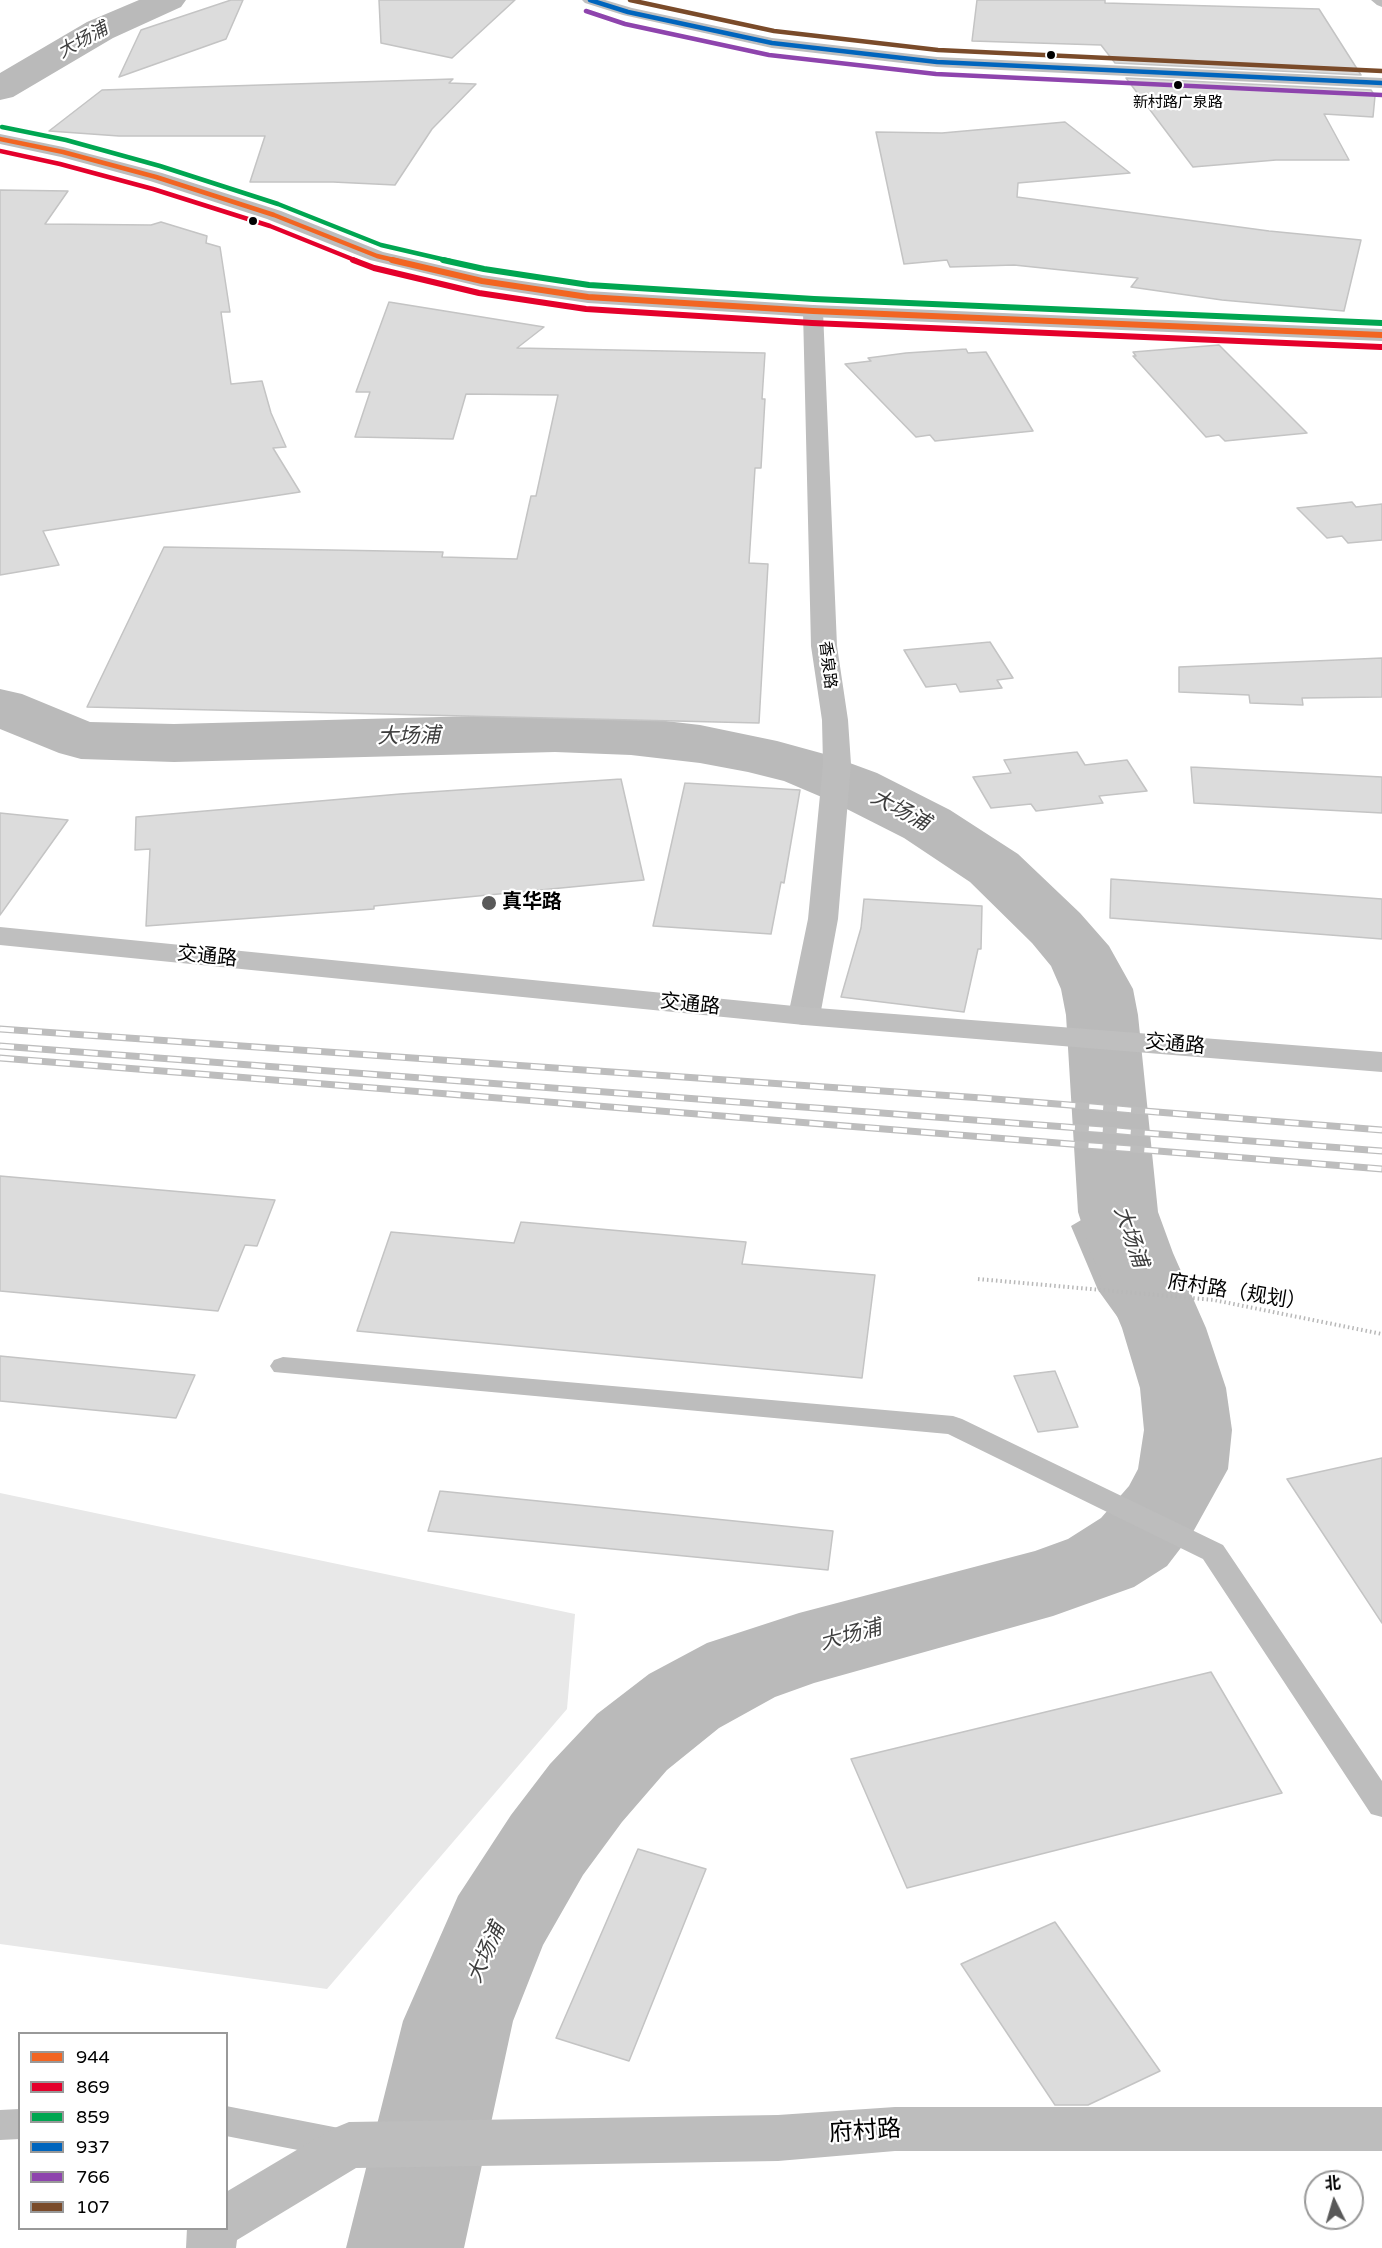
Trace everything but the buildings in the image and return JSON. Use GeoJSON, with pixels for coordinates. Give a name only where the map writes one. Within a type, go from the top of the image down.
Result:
{"type":"FeatureCollection","features":[{"type":"Feature","properties":{"kind":"main road"},"geometry":{"type":"LineString","coordinates":[[590,0],[628,12],[772,43],[937,62],[1382,83]]}},
{"type":"Feature","properties":{"kind":"main road"},"geometry":{"type":"LineString","coordinates":[[644,0],[704,16],[852,39],[1055,56],[1382,70]]}},
{"type":"Feature","properties":{"kind":"main road","name":"交通路"},"geometry":{"type":"LineString","coordinates":[[0,936],[804,1016],[1382,1062]]}},
{"type":"Feature","properties":{"kind":"street"},"geometry":{"type":"LineString","coordinates":[[0,139],[63,152],[156,177],[274,215],[377,256],[482,281],[588,297],[813,311],[1382,335]]}},
{"type":"Feature","properties":{"kind":"street","name":"香泉路"},"geometry":{"type":"LineString","coordinates":[[804,1016],[823,919],[837,764],[835,720],[824,646],[813,311]]}},
{"type":"Feature","properties":{"kind":"street","name":"府村路"},"geometry":{"type":"LineString","coordinates":[[349,2145],[778,2138],[896,2129],[1382,2129]]}},
{"type":"Feature","properties":{"kind":"street"},"geometry":{"type":"LineString","coordinates":[[228,2219],[349,2145]]}},
{"type":"Feature","properties":{"kind":"street"},"geometry":{"type":"LineString","coordinates":[[211,2248],[212,2230]]}},
{"type":"Feature","properties":{"kind":"lane"},"geometry":{"type":"LineString","coordinates":[[283,1366],[953,1425],[1214,1552],[1382,1805]]}},
{"type":"Feature","properties":{"kind":"lane"},"geometry":{"type":"LineString","coordinates":[[228,2121],[349,2145]]}},
{"type":"Feature","properties":{"kind":"lane"},"geometry":{"type":"LineString","coordinates":[[0,2126],[18,2124]]}},
{"type":"Feature","properties":{"kind":"path","name":"府村路（规划）"},"geometry":{"type":"LineString","coordinates":[[978,1279],[1214,1300],[1382,1334]]}},
{"type":"Feature","properties":{"kind":"shaded area"},"geometry":{"type":"Polygon","coordinates":[[[0,1493],[575,1614],[567,1709],[327,1989],[0,1944],[0,1493]]]}},
{"type":"Feature","properties":{"kind":"water"},"geometry":{"type":"Polygon","coordinates":[[[1117,1199],[1157,1246],[1189,1339],[1210,1424],[1218,1474],[1167,1497],[1137,1488],[1159,1403],[1147,1358],[1098,1290],[1071,1226],[1117,1199]]]}},
{"type":"Feature","properties":{"kind":"water"},"geometry":{"type":"Polygon","coordinates":[[[1111,1527],[1155,1547],[1142,1561],[1075,1597],[766,1681],[660,1750],[634,1801],[570,1860],[529,1937],[493,2020],[471,2103],[407,2087],[475,1911],[648,1729],[774,1659],[1053,1581],[1111,1527]]]}},
{"type":"Feature","properties":{"kind":"water"},"geometry":{"type":"Polygon","coordinates":[[[422,2169],[414,2248],[361,2248],[374,2178],[422,2169]]]}},
{"type":"Feature","properties":{"kind":"waterway","name":"大场浦"},"geometry":{"type":"LineString","coordinates":[[0,89],[100,30],[169,0]]}},
{"type":"Feature","properties":{"kind":"waterway","name":"大场浦"},"geometry":{"type":"LineString","coordinates":[[0,707],[81,740],[174,743],[555,733],[631,736],[700,744],[755,754],[806,768],[854,787],[927,824],[994,868],[1056,928],[1084,961],[1097,989],[1102,1015],[1118,1212],[1132,1253],[1164,1328],[1183,1388],[1188,1430],[1183,1469],[1161,1509],[1134,1542],[1101,1563],[1053,1581],[799,1650],[741,1670],[684,1701],[632,1742],[586,1793],[547,1845],[496,1928],[458,2021],[405,2248]]}},
{"type":"Feature","properties":{"kind":"railway"},"geometry":{"type":"LineString","coordinates":[[0,1029],[982,1098],[1382,1130]]}},
{"type":"Feature","properties":{"kind":"railway"},"geometry":{"type":"LineString","coordinates":[[0,1046],[1382,1151]]}},
{"type":"Feature","properties":{"kind":"railway"},"geometry":{"type":"LineString","coordinates":[[0,1058],[1382,1169]]}},
{"type":"Feature","properties":{"kind":"transit line","name":"937"},"geometry":{"type":"LineString","coordinates":[[590,0],[628,12],[772,43],[937,62],[1382,83]]}},
{"type":"Feature","properties":{"kind":"transit line","name":"107"},"geometry":{"type":"LineString","coordinates":[[630,0],[774,31],[938,50],[1382,71]]}},
{"type":"Feature","properties":{"kind":"transit line","name":"766"},"geometry":{"type":"LineString","coordinates":[[586,11],[625,24],[769,55],[936,74],[1382,95]]}},
{"type":"Feature","properties":{"kind":"transit line","name":"859"},"geometry":{"type":"LineString","coordinates":[[2,127],[66,140],[160,166],[278,204],[381,245],[484,269],[589,285],[814,299],[1382,323]]}},
{"type":"Feature","properties":{"kind":"transit line","name":"944"},"geometry":{"type":"LineString","coordinates":[[0,139],[63,152],[156,177],[274,215],[377,256],[482,281],[588,297],[813,311],[1382,335]]}},
{"type":"Feature","properties":{"kind":"transit line","name":"869"},"geometry":{"type":"LineString","coordinates":[[0,151],[60,164],[153,189],[270,226],[374,268],[479,293],[586,309],[812,323],[1381,347]]}},
{"type":"Feature","properties":{"kind":"place","name":"新村路广泉路"},"geometry":{"type":"Point","coordinates":[1178,85]}},
{"type":"Feature","properties":{"kind":"place","name":"真华路"},"geometry":{"type":"Point","coordinates":[489,903]}}]}
